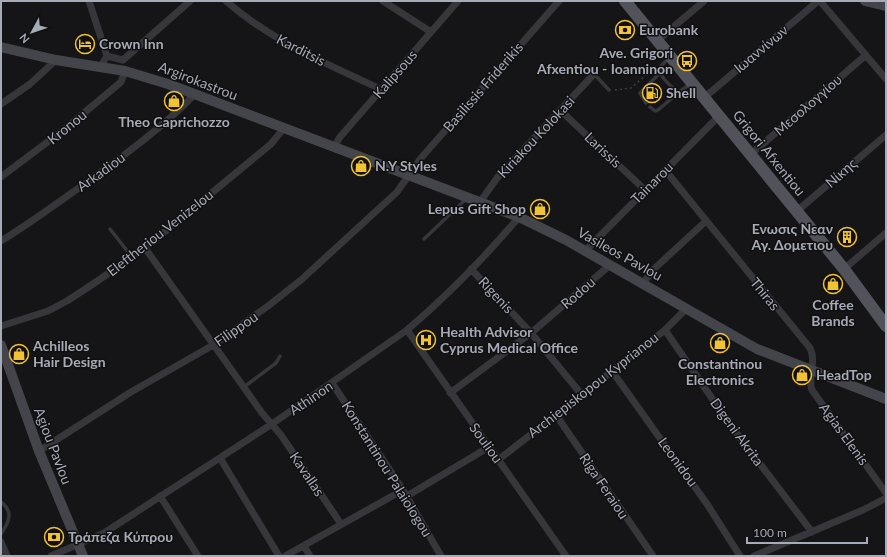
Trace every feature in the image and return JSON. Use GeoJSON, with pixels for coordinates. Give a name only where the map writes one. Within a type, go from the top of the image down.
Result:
{"type":"FeatureCollection","features":[{"type":"Feature","properties":{"kind":"main road","name":"Grigori Afxentiou"},"geometry":{"type":"LineString","coordinates":[[625,1],[720,115],[884,320]]}},
{"type":"Feature","properties":{"kind":"street"},"geometry":{"type":"LineString","coordinates":[[89,1],[107,56],[101,66]]}},
{"type":"Feature","properties":{"kind":"street"},"geometry":{"type":"LineString","coordinates":[[124,60],[190,1]]}},
{"type":"Feature","properties":{"kind":"street","name":"Karditsis"},"geometry":{"type":"LineString","coordinates":[[226,1],[242,15],[265,31],[382,90]]}},
{"type":"Feature","properties":{"kind":"street"},"geometry":{"type":"LineString","coordinates":[[383,1],[431,32]]}},
{"type":"Feature","properties":{"kind":"street","name":"Kalipsous"},"geometry":{"type":"LineString","coordinates":[[334,147],[340,137],[458,1]]}},
{"type":"Feature","properties":{"kind":"street","name":"Basilissis Friderikis"},"geometry":{"type":"LineString","coordinates":[[409,175],[421,158],[559,1]]}},
{"type":"Feature","properties":{"kind":"street"},"geometry":{"type":"LineString","coordinates":[[658,40],[704,1]]}},
{"type":"Feature","properties":{"kind":"street"},"geometry":{"type":"LineString","coordinates":[[819,1],[886,79]]}},
{"type":"Feature","properties":{"kind":"street","name":"Ιωαννίνων"},"geometry":{"type":"LineString","coordinates":[[705,97],[819,1]]}},
{"type":"Feature","properties":{"kind":"street"},"geometry":{"type":"LineString","coordinates":[[865,1],[886,6]]}},
{"type":"Feature","properties":{"kind":"street","name":"Argirokastrou"},"geometry":{"type":"LineString","coordinates":[[1,47],[56,60],[126,71],[168,84],[334,147]]}},
{"type":"Feature","properties":{"kind":"street","name":"Μεσολογγίου"},"geometry":{"type":"LineString","coordinates":[[751,154],[866,55]]}},
{"type":"Feature","properties":{"kind":"street"},"geometry":{"type":"LineString","coordinates":[[107,56],[124,60]]}},
{"type":"Feature","properties":{"kind":"street"},"geometry":{"type":"LineString","coordinates":[[1,104],[30,84],[56,60]]}},
{"type":"Feature","properties":{"kind":"street"},"geometry":{"type":"LineString","coordinates":[[124,60],[126,71]]}},
{"type":"Feature","properties":{"kind":"street","name":"Kronou"},"geometry":{"type":"LineString","coordinates":[[1,177],[66,128],[120,82],[126,71]]}},
{"type":"Feature","properties":{"kind":"street","name":"Kiriakou Kolokasi"},"geometry":{"type":"LineString","coordinates":[[480,202],[497,178],[594,74]]}},
{"type":"Feature","properties":{"kind":"street","name":"Arkadiou"},"geometry":{"type":"LineString","coordinates":[[1,241],[30,223],[128,152],[194,95]]}},
{"type":"Feature","properties":{"kind":"street","name":"Larissis"},"geometry":{"type":"LineString","coordinates":[[561,111],[644,189]]}},
{"type":"Feature","properties":{"kind":"street","name":"Tainarou"},"geometry":{"type":"LineString","coordinates":[[585,251],[644,189],[720,115]]}},
{"type":"Feature","properties":{"kind":"street","name":"Eleftheriou Venizelou"},"geometry":{"type":"LineString","coordinates":[[1,326],[48,311],[67,301],[145,248],[271,144],[284,128]]}},
{"type":"Feature","properties":{"kind":"street","name":"Νίκης"},"geometry":{"type":"LineString","coordinates":[[797,211],[886,135]]}},
{"type":"Feature","properties":{"kind":"street","name":"Vasileos Pavlou"},"geometry":{"type":"LineString","coordinates":[[334,147],[519,217],[643,283],[757,349],[886,399]]}},
{"type":"Feature","properties":{"kind":"street","name":"Thiras"},"geometry":{"type":"LineString","coordinates":[[665,170],[810,348],[814,362],[812,371]]}},
{"type":"Feature","properties":{"kind":"street","name":"Filippou"},"geometry":{"type":"LineString","coordinates":[[39,451],[131,392],[215,344],[268,306],[307,275],[397,192],[409,175]]}},
{"type":"Feature","properties":{"kind":"street","name":"Athinon"},"geometry":{"type":"LineString","coordinates":[[51,556],[104,534],[272,424],[407,330],[471,269],[519,217]]}},
{"type":"Feature","properties":{"kind":"street"},"geometry":{"type":"LineString","coordinates":[[643,283],[655,268],[706,221]]}},
{"type":"Feature","properties":{"kind":"street"},"geometry":{"type":"LineString","coordinates":[[844,269],[886,233]]}},
{"type":"Feature","properties":{"kind":"street","name":"Kavallas"},"geometry":{"type":"LineString","coordinates":[[145,248],[215,344],[244,387],[281,435],[341,524]]}},
{"type":"Feature","properties":{"kind":"street","name":"Rodou"},"geometry":{"type":"LineString","coordinates":[[450,394],[531,333],[610,265]]}},
{"type":"Feature","properties":{"kind":"street","name":"Rigenis"},"geometry":{"type":"LineString","coordinates":[[471,269],[531,333],[582,395]]}},
{"type":"Feature","properties":{"kind":"street","name":"Archiepiskopou Kyprianou"},"geometry":{"type":"LineString","coordinates":[[498,460],[665,330],[686,309]]}},
{"type":"Feature","properties":{"kind":"street","name":"Souliou"},"geometry":{"type":"LineString","coordinates":[[407,330],[450,394],[566,556]]}},
{"type":"Feature","properties":{"kind":"street","name":"Digeni Akrita"},"geometry":{"type":"LineString","coordinates":[[665,330],[732,426],[812,532]]}},
{"type":"Feature","properties":{"kind":"street","name":"Agiou Pavlou"},"geometry":{"type":"LineString","coordinates":[[1,345],[39,451],[77,546],[83,556]]}},
{"type":"Feature","properties":{"kind":"street","name":"Leonidou"},"geometry":{"type":"LineString","coordinates":[[612,371],[707,504],[740,556]]}},
{"type":"Feature","properties":{"kind":"street","name":"Agias Elenis"},"geometry":{"type":"LineString","coordinates":[[812,371],[812,390],[886,493]]}},
{"type":"Feature","properties":{"kind":"street","name":"Konstantinou Palaiologou"},"geometry":{"type":"LineString","coordinates":[[332,383],[405,493],[440,556]]}},
{"type":"Feature","properties":{"kind":"street","name":"Riga Feraiou"},"geometry":{"type":"LineString","coordinates":[[556,415],[653,556]]}},
{"type":"Feature","properties":{"kind":"street"},"geometry":{"type":"LineString","coordinates":[[285,556],[341,524],[405,493],[489,447]]}},
{"type":"Feature","properties":{"kind":"street"},"geometry":{"type":"LineString","coordinates":[[220,458],[279,556]]}},
{"type":"Feature","properties":{"kind":"street"},"geometry":{"type":"LineString","coordinates":[[160,496],[198,556]]}},
{"type":"Feature","properties":{"kind":"street"},"geometry":{"type":"LineString","coordinates":[[754,556],[863,510],[886,498]]}},
{"type":"Feature","properties":{"kind":"street"},"geometry":{"type":"LineString","coordinates":[[1,542],[7,556]]}},
{"type":"Feature","properties":{"kind":"street"},"geometry":{"type":"LineString","coordinates":[[304,546],[310,556]]}},
{"type":"Feature","properties":{"kind":"lane"},"geometry":{"type":"LineString","coordinates":[[646,103],[640,93],[660,72],[660,67],[671,56]]}},
{"type":"Feature","properties":{"kind":"lane"},"geometry":{"type":"LineString","coordinates":[[660,72],[678,93]]}},
{"type":"Feature","properties":{"kind":"lane"},"geometry":{"type":"LineString","coordinates":[[594,74],[610,90]]}},
{"type":"Feature","properties":{"kind":"lane"},"geometry":{"type":"LineString","coordinates":[[650,107],[655,111],[658,110],[692,82]]}},
{"type":"Feature","properties":{"kind":"lane"},"geometry":{"type":"LineString","coordinates":[[424,239],[468,197]]}},
{"type":"Feature","properties":{"kind":"lane"},"geometry":{"type":"LineString","coordinates":[[110,229],[132,257]]}},
{"type":"Feature","properties":{"kind":"lane"},"geometry":{"type":"LineString","coordinates":[[244,387],[276,363],[280,356]]}},
{"type":"Feature","properties":{"kind":"lane"},"geometry":{"type":"LineString","coordinates":[[1,502],[6,506],[10,514],[8,523],[1,534]]}},
{"type":"Feature","properties":{"kind":"path"},"geometry":{"type":"LineString","coordinates":[[610,90],[631,88],[647,74],[660,72]]}},
{"type":"Feature","properties":{"kind":"place","name":"Eurobank"},"geometry":{"type":"Point","coordinates":[625,30]}},
{"type":"Feature","properties":{"kind":"place","name":"Crown Inn"},"geometry":{"type":"Point","coordinates":[85,44]}},
{"type":"Feature","properties":{"kind":"place","name":"Ave. Grigori Afxentiou - Ioanninon"},"geometry":{"type":"Point","coordinates":[687,61]}},
{"type":"Feature","properties":{"kind":"place","name":"Shell"},"geometry":{"type":"Point","coordinates":[652,93]}},
{"type":"Feature","properties":{"kind":"place","name":"Theo Caprichozzo"},"geometry":{"type":"Point","coordinates":[174,101]}},
{"type":"Feature","properties":{"kind":"place","name":"N.Y Styles"},"geometry":{"type":"Point","coordinates":[361,166]}},
{"type":"Feature","properties":{"kind":"place","name":"Lepus Gift Shop"},"geometry":{"type":"Point","coordinates":[540,209]}},
{"type":"Feature","properties":{"kind":"place","name":"Ενωσις Νεαν Αγ. Δομετιου"},"geometry":{"type":"Point","coordinates":[847,237]}},
{"type":"Feature","properties":{"kind":"place","name":"Coffee Brands"},"geometry":{"type":"Point","coordinates":[833,284]}},
{"type":"Feature","properties":{"kind":"place","name":"Health Advisor Cyprus Medical Office"},"geometry":{"type":"Point","coordinates":[426,340]}},
{"type":"Feature","properties":{"kind":"place","name":"Constantinou Electronics"},"geometry":{"type":"Point","coordinates":[720,343]}},
{"type":"Feature","properties":{"kind":"place","name":"Achilleos Hair Design"},"geometry":{"type":"Point","coordinates":[19,354]}},
{"type":"Feature","properties":{"kind":"place","name":"HeadTop"},"geometry":{"type":"Point","coordinates":[802,375]}},
{"type":"Feature","properties":{"kind":"place","name":"Τράπεζα Κύπρου"},"geometry":{"type":"Point","coordinates":[54,537]}}]}
